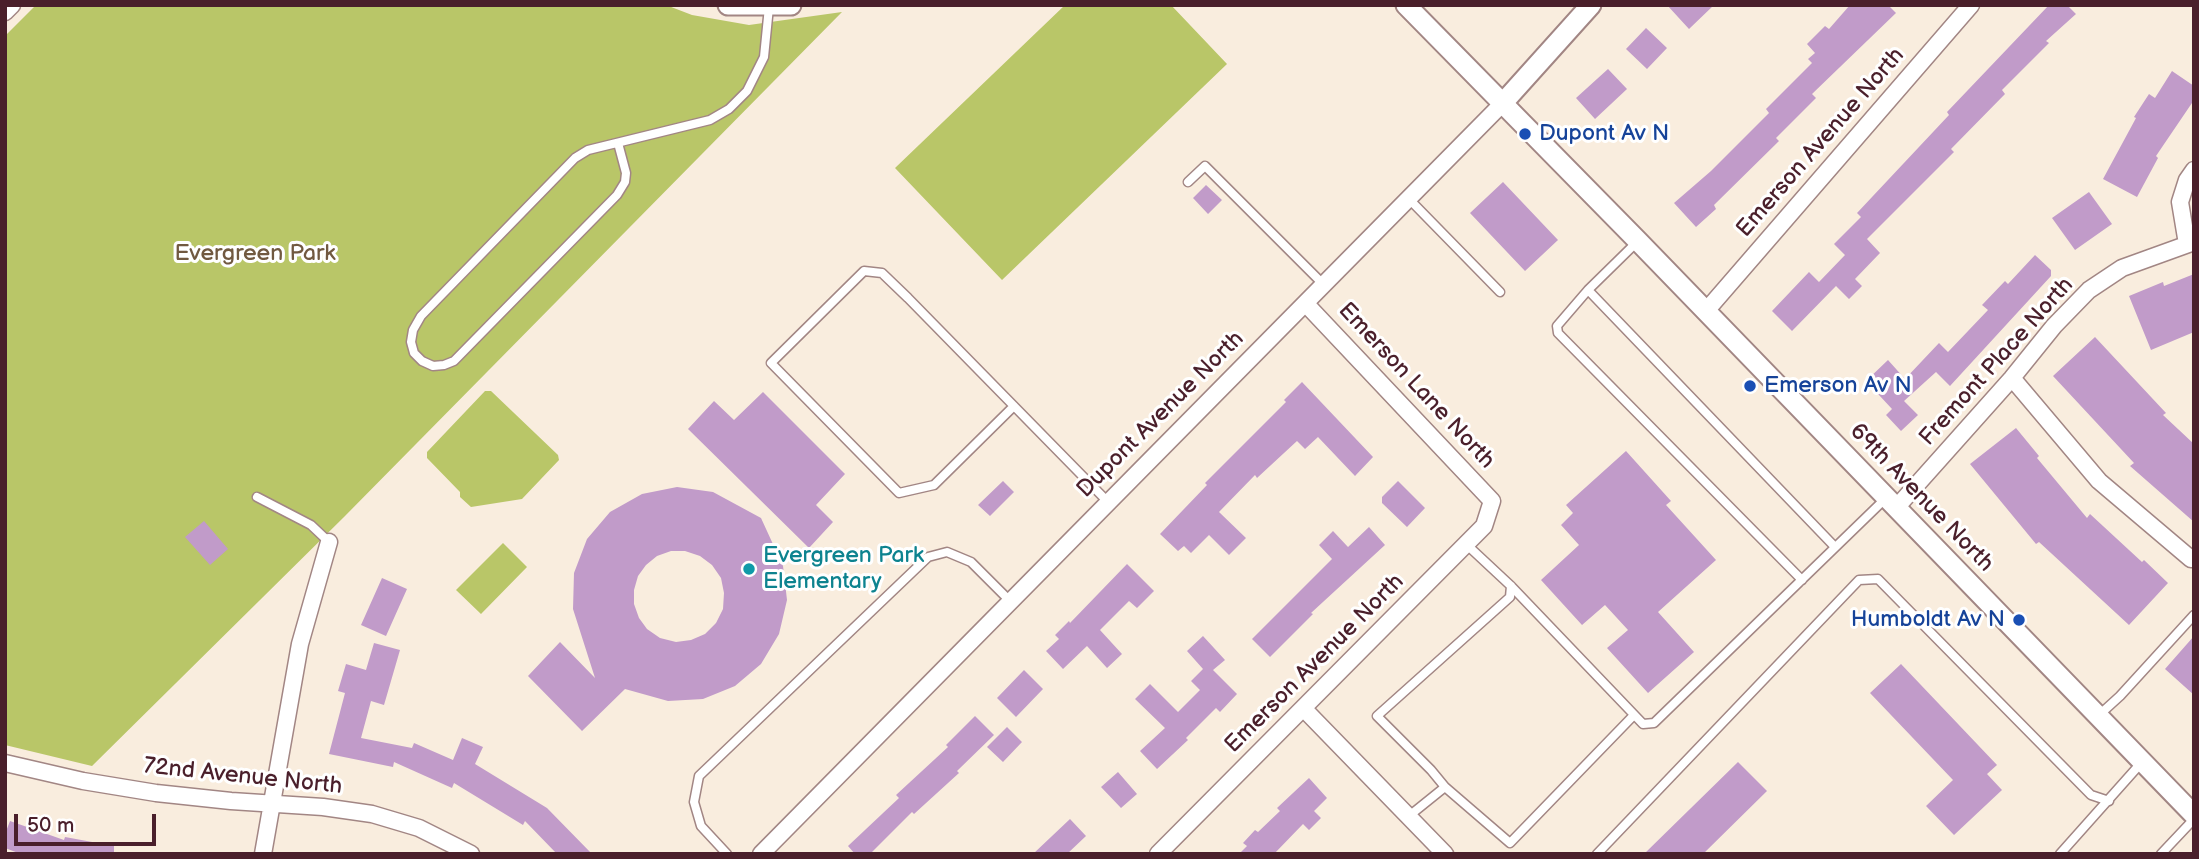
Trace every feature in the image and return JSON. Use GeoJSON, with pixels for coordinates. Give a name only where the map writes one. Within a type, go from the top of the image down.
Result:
{"type":"FeatureCollection","features":[{"type":"Feature","properties":{"kind":"street"},"geometry":{"type":"LineString","coordinates":[[5,12],[12,5]]}},
{"type":"Feature","properties":{"kind":"street"},"geometry":{"type":"LineString","coordinates":[[728,5],[791,5]]}},
{"type":"Feature","properties":{"kind":"street","name":"69th Avenue North"},"geometry":{"type":"LineString","coordinates":[[1406,5],[2193,813]]}},
{"type":"Feature","properties":{"kind":"street","name":"Dupont Avenue North"},"geometry":{"type":"LineString","coordinates":[[761,854],[1502,104],[1591,5]]}},
{"type":"Feature","properties":{"kind":"street","name":"Emerson Avenue North"},"geometry":{"type":"LineString","coordinates":[[1706,311],[1971,5]]}},
{"type":"Feature","properties":{"kind":"street","name":"Fremont Place North"},"geometry":{"type":"LineString","coordinates":[[1891,503],[2012,378],[2054,326],[2089,290],[2122,268],[2190,243],[2180,202],[2187,180],[2194,170]]}},
{"type":"Feature","properties":{"kind":"street","name":"Emerson Lane North"},"geometry":{"type":"LineString","coordinates":[[1306,303],[1492,501]]}},
{"type":"Feature","properties":{"kind":"street"},"geometry":{"type":"LineString","coordinates":[[2012,378],[2099,481],[2191,559]]}},
{"type":"Feature","properties":{"kind":"street","name":"Emerson Avenue North"},"geometry":{"type":"LineString","coordinates":[[1158,854],[1484,527],[1492,501]]}},
{"type":"Feature","properties":{"kind":"street"},"geometry":{"type":"LineString","coordinates":[[263,854],[300,645],[329,542]]}},
{"type":"Feature","properties":{"kind":"street"},"geometry":{"type":"LineString","coordinates":[[1303,708],[1446,854]]}},
{"type":"Feature","properties":{"kind":"street","name":"72nd Avenue North"},"geometry":{"type":"LineString","coordinates":[[5,763],[83,781],[156,793],[323,807],[372,814],[419,828],[471,854]]}},
{"type":"Feature","properties":{"kind":"lane"},"geometry":{"type":"LineString","coordinates":[[618,143],[626,173],[625,182],[617,195],[454,360],[433,366],[422,361],[414,353],[411,342],[413,330],[421,316],[575,158],[588,150],[710,120],[729,109],[747,92],[764,58],[769,7]]}},
{"type":"Feature","properties":{"kind":"lane"},"geometry":{"type":"LineString","coordinates":[[1188,182],[1205,166],[1324,285]]}},
{"type":"Feature","properties":{"kind":"lane"},"geometry":{"type":"LineString","coordinates":[[1409,199],[1500,292]]}},
{"type":"Feature","properties":{"kind":"lane"},"geometry":{"type":"LineString","coordinates":[[1638,241],[1588,290],[1557,326],[1558,333],[1802,580]]}},
{"type":"Feature","properties":{"kind":"lane"},"geometry":{"type":"LineString","coordinates":[[1014,406],[934,485],[899,493],[771,363],[864,271],[882,273],[1014,406],[1108,503]]}},
{"type":"Feature","properties":{"kind":"lane"},"geometry":{"type":"LineString","coordinates":[[1588,290],[1835,548]]}},
{"type":"Feature","properties":{"kind":"lane"},"geometry":{"type":"LineString","coordinates":[[257,497],[311,526],[329,542]]}},
{"type":"Feature","properties":{"kind":"lane"},"geometry":{"type":"LineString","coordinates":[[1466,544],[1511,586],[1643,724],[1654,723],[1835,548],[1891,503]]}},
{"type":"Feature","properties":{"kind":"lane"},"geometry":{"type":"LineString","coordinates":[[727,854],[701,826],[694,802],[699,776],[928,557],[947,552],[971,562],[1011,601]]}},
{"type":"Feature","properties":{"kind":"lane"},"geometry":{"type":"LineString","coordinates":[[1597,854],[1859,580],[1878,579],[2091,794],[2109,801]]}},
{"type":"Feature","properties":{"kind":"lane"},"geometry":{"type":"LineString","coordinates":[[1511,586],[1510,597],[1377,716],[1432,770],[1445,787],[1510,843],[1634,715]]}},
{"type":"Feature","properties":{"kind":"lane"},"geometry":{"type":"LineString","coordinates":[[2098,716],[2120,696],[2194,615]]}},
{"type":"Feature","properties":{"kind":"lane"},"geometry":{"type":"LineString","coordinates":[[2060,854],[2143,762]]}},
{"type":"Feature","properties":{"kind":"lane"},"geometry":{"type":"LineString","coordinates":[[1409,816],[1445,787]]}},
{"type":"Feature","properties":{"kind":"lane"},"geometry":{"type":"LineString","coordinates":[[2161,854],[2193,813]]}},
{"type":"Feature","properties":{"kind":"green space","name":"Evergreen Park"},"geometry":{"type":"Polygon","coordinates":[[[36,5],[666,5],[692,15],[749,25],[842,12],[344,517],[92,766],[5,745],[5,36],[36,5]]]}},
{"type":"Feature","properties":{"kind":"green space"},"geometry":{"type":"Polygon","coordinates":[[[1065,5],[1171,5],[1227,64],[1002,280],[895,168],[1065,5]]]}},
{"type":"Feature","properties":{"kind":"green space"},"geometry":{"type":"Polygon","coordinates":[[[485,391],[491,391],[558,455],[559,460],[522,499],[471,507],[427,458],[427,452],[485,391]]]}},
{"type":"Feature","properties":{"kind":"green space"},"geometry":{"type":"Polygon","coordinates":[[[503,543],[527,567],[481,614],[456,590],[503,543]]]}},
{"type":"Feature","properties":{"kind":"building"},"geometry":{"type":"Polygon","coordinates":[[[1667,5],[1714,5],[1689,29],[1667,5]]]}},
{"type":"Feature","properties":{"kind":"building"},"geometry":{"type":"Polygon","coordinates":[[[1850,5],[1888,5],[1896,13],[1812,94],[1816,98],[1776,138],[1779,141],[1714,205],[1716,209],[1696,227],[1674,203],[1711,171],[1769,113],[1766,109],[1812,63],[1808,59],[1815,53],[1807,44],[1825,26],[1829,29],[1850,5]]]}},
{"type":"Feature","properties":{"kind":"building"},"geometry":{"type":"Polygon","coordinates":[[[2049,5],[2067,5],[2076,14],[2046,41],[2049,43],[2002,90],[2005,94],[1951,149],[1954,152],[1867,239],[1880,253],[1855,279],[1862,286],[1849,299],[1836,286],[1792,331],[1772,311],[1809,272],[1819,282],[1845,255],[1834,244],[1861,217],[1857,213],[1949,115],[1947,112],[2049,5]]]}},
{"type":"Feature","properties":{"kind":"building"},"geometry":{"type":"Polygon","coordinates":[[[1646,28],[1667,48],[1647,69],[1626,49],[1646,28]]]}},
{"type":"Feature","properties":{"kind":"building"},"geometry":{"type":"Polygon","coordinates":[[[1608,69],[1627,89],[1595,119],[1576,98],[1608,69]]]}},
{"type":"Feature","properties":{"kind":"building"},"geometry":{"type":"Polygon","coordinates":[[[2172,71],[2194,86],[2194,100],[2156,156],[2158,158],[2137,197],[2103,179],[2136,118],[2134,117],[2149,94],[2155,98],[2172,71]]]}},
{"type":"Feature","properties":{"kind":"building"},"geometry":{"type":"Polygon","coordinates":[[[1503,182],[1558,240],[1525,271],[1470,213],[1503,182]]]}},
{"type":"Feature","properties":{"kind":"building"},"geometry":{"type":"Polygon","coordinates":[[[1206,185],[1222,200],[1208,214],[1193,198],[1206,185]]]}},
{"type":"Feature","properties":{"kind":"building"},"geometry":{"type":"Polygon","coordinates":[[[2089,192],[2112,224],[2075,250],[2052,218],[2089,192]]]}},
{"type":"Feature","properties":{"kind":"building"},"geometry":{"type":"Polygon","coordinates":[[[2035,255],[2051,270],[2051,276],[1950,386],[1936,372],[1904,401],[1918,415],[1901,431],[1886,415],[1892,409],[1866,381],[1888,360],[1905,379],[1939,343],[1948,352],[1988,310],[1982,305],[2005,281],[2008,284],[2035,255]]]}},
{"type":"Feature","properties":{"kind":"building"},"geometry":{"type":"Polygon","coordinates":[[[2194,274],[2194,332],[2151,350],[2129,296],[2163,282],[2164,286],[2194,274]]]}},
{"type":"Feature","properties":{"kind":"building"},"geometry":{"type":"Polygon","coordinates":[[[2095,337],[2166,413],[2163,415],[2194,444],[2194,522],[2130,466],[2134,463],[2053,376],[2095,337]]]}},
{"type":"Feature","properties":{"kind":"building"},"geometry":{"type":"Polygon","coordinates":[[[1302,382],[1373,457],[1355,476],[1318,437],[1305,449],[1297,441],[1257,478],[1255,475],[1219,512],[1246,538],[1229,555],[1209,535],[1191,553],[1184,546],[1178,551],[1160,534],[1302,382]]]}},
{"type":"Feature","properties":{"kind":"building"},"geometry":{"type":"Polygon","coordinates":[[[763,392],[845,474],[816,505],[833,522],[809,548],[688,429],[714,401],[734,420],[763,392]]]}},
{"type":"Feature","properties":{"kind":"building"},"geometry":{"type":"Polygon","coordinates":[[[2016,428],[2087,518],[2090,514],[2168,583],[2129,625],[2039,542],[2036,544],[1970,464],[2016,428]]]}},
{"type":"Feature","properties":{"kind":"building"},"geometry":{"type":"Polygon","coordinates":[[[1626,451],[1671,501],[1666,505],[1716,560],[1658,612],[1694,652],[1648,693],[1607,648],[1628,630],[1605,605],[1582,625],[1541,580],[1579,545],[1561,525],[1573,513],[1566,505],[1626,451]]]}},
{"type":"Feature","properties":{"kind":"building"},"geometry":{"type":"Polygon","coordinates":[[[1003,481],[1014,492],[990,516],[978,505],[1003,481]]]}},
{"type":"Feature","properties":{"kind":"building"},"geometry":{"type":"Polygon","coordinates":[[[1398,481],[1425,508],[1407,527],[1382,503],[1382,497],[1398,481]]]}},
{"type":"Feature","properties":{"kind":"building","name":"Evergreen Park Elementary"},"geometry":{"type":"Polygon","coordinates":[[[677,487],[713,492],[761,518],[783,566],[787,600],[779,634],[761,664],[735,686],[703,699],[668,701],[625,689],[582,731],[528,676],[560,642],[595,678],[573,609],[574,573],[587,539],[610,512],[642,494],[677,487]],[[671,551],[657,556],[638,576],[634,590],[634,604],[647,629],[660,638],[676,642],[705,634],[716,623],[723,609],[721,578],[712,565],[700,556],[685,551],[671,551]]]}},
{"type":"Feature","properties":{"kind":"building"},"geometry":{"type":"Polygon","coordinates":[[[204,521],[228,549],[210,565],[185,537],[204,521]]]}},
{"type":"Feature","properties":{"kind":"building"},"geometry":{"type":"Polygon","coordinates":[[[1369,527],[1385,545],[1311,613],[1313,614],[1270,657],[1252,639],[1332,559],[1319,545],[1333,531],[1348,547],[1369,527]]]}},
{"type":"Feature","properties":{"kind":"building"},"geometry":{"type":"Polygon","coordinates":[[[1127,564],[1154,591],[1137,608],[1129,601],[1100,630],[1122,654],[1107,668],[1087,646],[1063,669],[1046,651],[1059,639],[1055,635],[1127,564]]]}},
{"type":"Feature","properties":{"kind":"building"},"geometry":{"type":"Polygon","coordinates":[[[382,578],[407,589],[386,636],[361,625],[382,578]]]}},
{"type":"Feature","properties":{"kind":"building"},"geometry":{"type":"Polygon","coordinates":[[[1203,636],[1225,660],[1213,670],[1237,694],[1220,712],[1216,708],[1186,738],[1188,740],[1157,769],[1140,751],[1165,728],[1135,699],[1150,684],[1178,712],[1200,690],[1191,681],[1203,669],[1187,651],[1203,636]]]}},
{"type":"Feature","properties":{"kind":"building"},"geometry":{"type":"Polygon","coordinates":[[[2194,636],[2194,695],[2165,669],[2194,636]]]}},
{"type":"Feature","properties":{"kind":"building"},"geometry":{"type":"Polygon","coordinates":[[[374,643],[400,650],[384,705],[371,701],[361,738],[412,748],[414,743],[453,760],[462,738],[483,747],[475,764],[547,808],[592,854],[557,854],[525,821],[523,825],[454,783],[452,788],[394,762],[393,767],[329,754],[345,693],[338,691],[346,664],[366,670],[374,643]]]}},
{"type":"Feature","properties":{"kind":"building"},"geometry":{"type":"Polygon","coordinates":[[[1901,664],[1997,765],[1987,774],[2002,790],[1954,835],[1926,806],[1953,780],[1870,693],[1901,664]]]}},
{"type":"Feature","properties":{"kind":"building"},"geometry":{"type":"Polygon","coordinates":[[[1024,670],[1043,689],[1016,717],[997,698],[1024,670]]]}},
{"type":"Feature","properties":{"kind":"building"},"geometry":{"type":"Polygon","coordinates":[[[975,716],[994,735],[957,771],[959,773],[914,814],[912,812],[870,854],[855,854],[848,846],[899,798],[896,795],[948,747],[946,745],[975,716]]]}},
{"type":"Feature","properties":{"kind":"building"},"geometry":{"type":"Polygon","coordinates":[[[1007,727],[1022,742],[1003,762],[987,747],[1007,727]]]}},
{"type":"Feature","properties":{"kind":"building"},"geometry":{"type":"Polygon","coordinates":[[[1738,762],[1767,791],[1703,854],[1644,854],[1738,762]]]}},
{"type":"Feature","properties":{"kind":"building"},"geometry":{"type":"Polygon","coordinates":[[[1118,772],[1137,794],[1121,808],[1101,787],[1118,772]]]}},
{"type":"Feature","properties":{"kind":"building"},"geometry":{"type":"Polygon","coordinates":[[[1309,778],[1327,798],[1314,811],[1321,818],[1309,830],[1303,824],[1274,854],[1239,854],[1247,846],[1243,843],[1280,811],[1277,808],[1309,778]]]}},
{"type":"Feature","properties":{"kind":"building"},"geometry":{"type":"Polygon","coordinates":[[[1070,819],[1086,836],[1067,854],[1033,854],[1070,819]]]}},
{"type":"Feature","properties":{"kind":"building"},"geometry":{"type":"Polygon","coordinates":[[[10,821],[64,840],[65,837],[114,846],[114,854],[21,854],[5,848],[5,834],[10,821]]]}},
{"type":"Feature","properties":{"kind":"place","name":"Dupont Av N"},"geometry":{"type":"Point","coordinates":[1525,134]}},
{"type":"Feature","properties":{"kind":"place","name":"Emerson Av N"},"geometry":{"type":"Point","coordinates":[1750,386]}},
{"type":"Feature","properties":{"kind":"place","name":"Evergreen Park Elementary"},"geometry":{"type":"Point","coordinates":[749,569]}},
{"type":"Feature","properties":{"kind":"place","name":"Humboldt Av N"},"geometry":{"type":"Point","coordinates":[2019,620]}}]}
